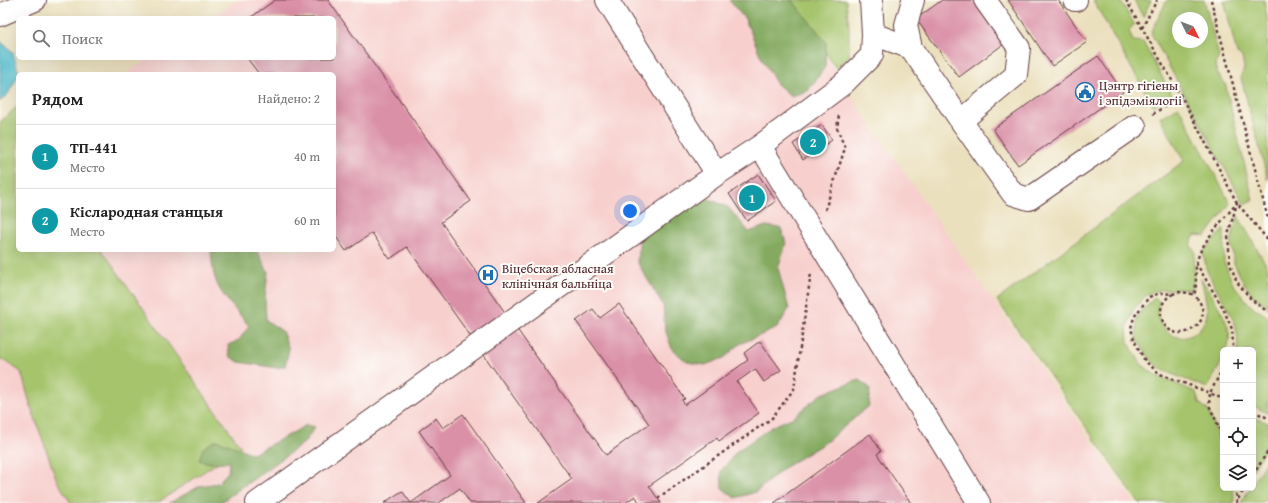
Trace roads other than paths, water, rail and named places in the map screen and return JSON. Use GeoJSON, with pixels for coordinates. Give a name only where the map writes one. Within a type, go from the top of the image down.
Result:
{"type":"FeatureCollection","features":[{"type":"Feature","properties":{"kind":"lane"},"geometry":{"type":"LineString","coordinates":[[0,15],[35,0]]}},
{"type":"Feature","properties":{"kind":"lane"},"geometry":{"type":"LineString","coordinates":[[607,0],[717,174]]}},
{"type":"Feature","properties":{"kind":"lane"},"geometry":{"type":"LineString","coordinates":[[258,503],[717,174],[760,146],[843,84],[872,55],[873,34],[871,0]]}},
{"type":"Feature","properties":{"kind":"lane"},"geometry":{"type":"LineString","coordinates":[[913,0],[906,25],[911,48],[961,122],[1013,194],[1029,199],[1135,126]]}},
{"type":"Feature","properties":{"kind":"lane"},"geometry":{"type":"LineString","coordinates":[[961,122],[1016,75],[1019,48],[985,0]]}},
{"type":"Feature","properties":{"kind":"lane"},"geometry":{"type":"LineString","coordinates":[[873,34],[911,48]]}},
{"type":"Feature","properties":{"kind":"lane"},"geometry":{"type":"LineString","coordinates":[[760,146],[979,503]]}},
{"type":"Feature","properties":{"kind":"water"},"geometry":{"type":"Polygon","coordinates":[[[0,41],[13,52],[18,72],[16,72],[16,80],[8,94],[0,102],[0,41]]]}},
{"type":"Feature","properties":{"kind":"place","name":"Цэнтр гігіены і эпідэміялогіі"},"geometry":{"type":"Point","coordinates":[1085,92]}},
{"type":"Feature","properties":{"kind":"place","name":"Кіслародная станцыя"},"geometry":{"type":"Point","coordinates":[813,142]}},
{"type":"Feature","properties":{"kind":"place","name":"ТП-441"},"geometry":{"type":"Point","coordinates":[752,198]}},
{"type":"Feature","properties":{"kind":"place","name":"Віцебская абласная клінічная бальніца"},"geometry":{"type":"Point","coordinates":[488,275]}}]}
